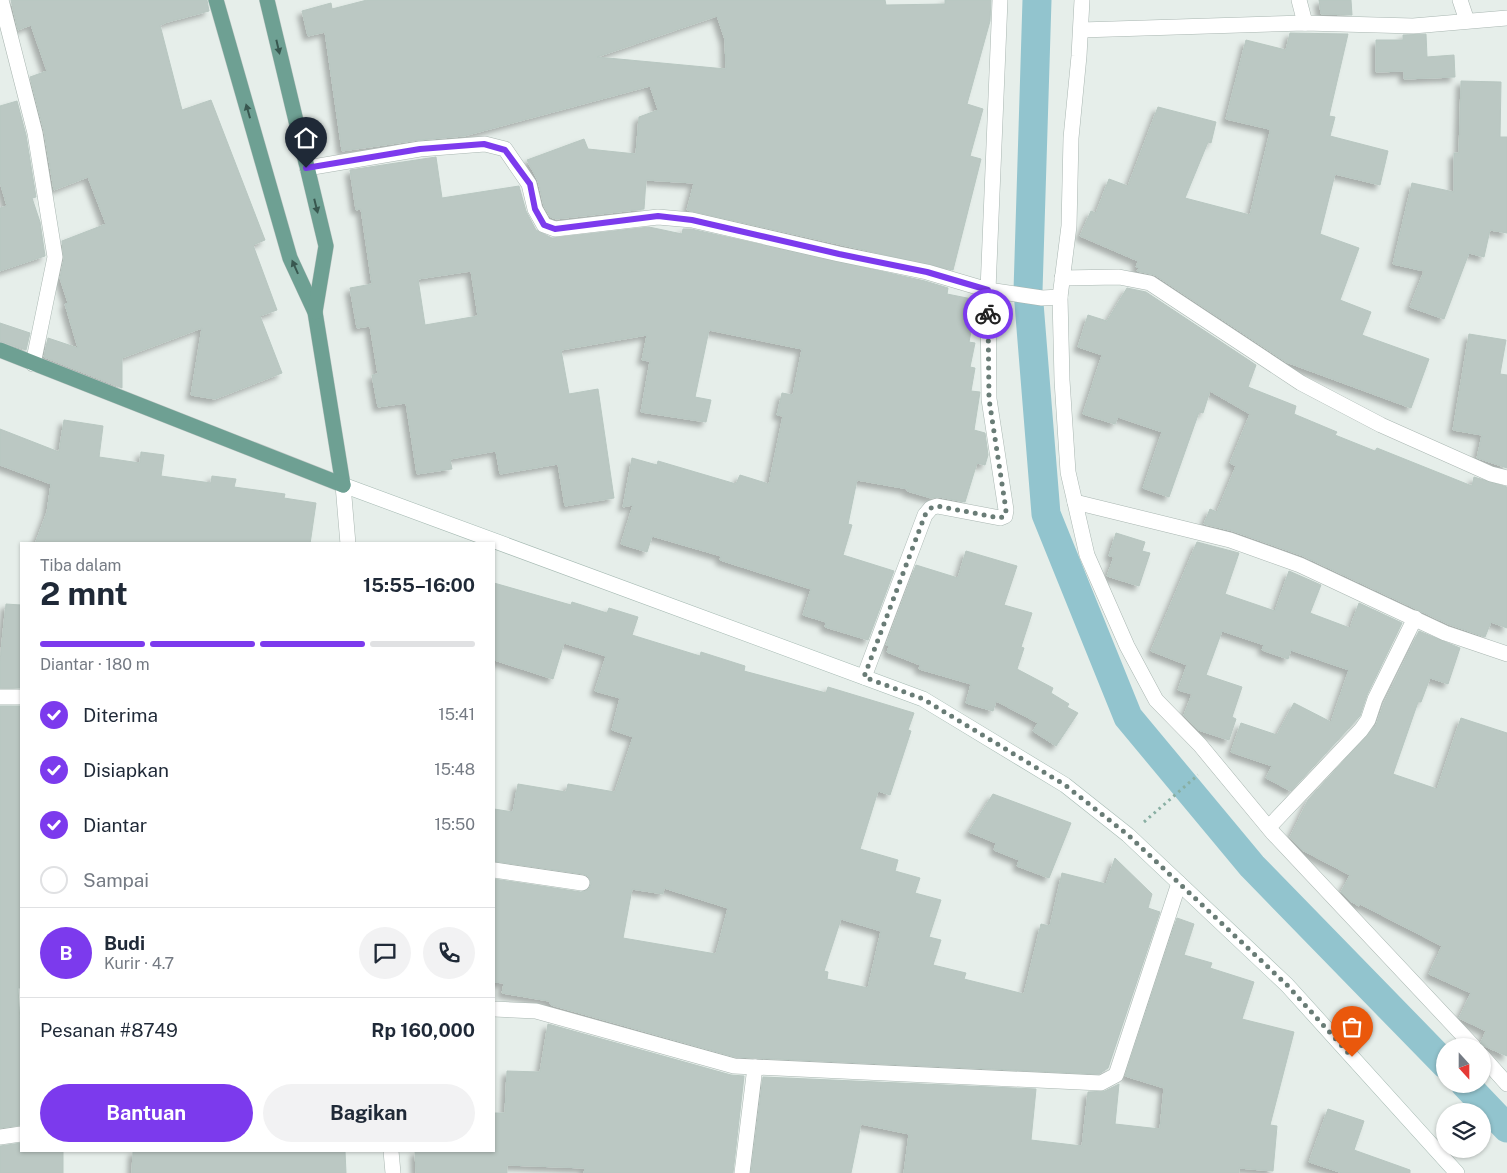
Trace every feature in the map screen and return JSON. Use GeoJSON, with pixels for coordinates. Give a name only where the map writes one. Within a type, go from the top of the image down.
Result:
{"type":"FeatureCollection","features":[{"type":"Feature","properties":{"kind":"main road"},"geometry":{"type":"LineString","coordinates":[[216,0],[290,258],[315,312],[343,485]]}},
{"type":"Feature","properties":{"kind":"main road"},"geometry":{"type":"LineString","coordinates":[[269,0],[306,168],[326,246],[315,312]]}},
{"type":"Feature","properties":{"kind":"main road"},"geometry":{"type":"LineString","coordinates":[[0,350],[343,485]]}},
{"type":"Feature","properties":{"kind":"street"},"geometry":{"type":"LineString","coordinates":[[2,0],[35,134],[54,257],[33,364]]}},
{"type":"Feature","properties":{"kind":"street"},"geometry":{"type":"LineString","coordinates":[[864,677],[925,515],[931,508],[937,506],[1000,518],[1005,516],[1006,510],[989,399],[995,291],[1000,0]]}},
{"type":"Feature","properties":{"kind":"street"},"geometry":{"type":"LineString","coordinates":[[1082,0],[1071,138],[1069,226],[1060,297],[1062,380],[1068,462],[1087,555],[1127,646],[1156,700],[1200,745],[1269,827],[1467,1038]]}},
{"type":"Feature","properties":{"kind":"street"},"geometry":{"type":"LineString","coordinates":[[1299,0],[1305,23]]}},
{"type":"Feature","properties":{"kind":"street"},"geometry":{"type":"LineString","coordinates":[[1460,0],[1467,21]]}},
{"type":"Feature","properties":{"kind":"street"},"geometry":{"type":"LineString","coordinates":[[1080,30],[1305,23],[1413,26],[1507,18]]}},
{"type":"Feature","properties":{"kind":"street"},"geometry":{"type":"LineString","coordinates":[[306,168],[420,149],[484,144],[505,150],[530,184],[535,209],[544,225],[555,229],[658,216],[692,220],[927,272],[995,291],[1042,298],[1060,297]]}},
{"type":"Feature","properties":{"kind":"street"},"geometry":{"type":"LineString","coordinates":[[1062,278],[1119,277],[1150,283],[1255,354],[1333,400],[1381,425],[1491,474],[1507,478]]}},
{"type":"Feature","properties":{"kind":"street"},"geometry":{"type":"LineString","coordinates":[[348,542],[343,485],[923,699],[1065,785],[1128,835],[1287,985],[1457,1173]]}},
{"type":"Feature","properties":{"kind":"street"},"geometry":{"type":"LineString","coordinates":[[1075,502],[1230,540],[1300,565],[1445,633],[1507,654]]}},
{"type":"Feature","properties":{"kind":"street"},"geometry":{"type":"LineString","coordinates":[[1269,827],[1362,730],[1414,618]]}},
{"type":"Feature","properties":{"kind":"street"},"geometry":{"type":"LineString","coordinates":[[0,697],[20,697]]}},
{"type":"Feature","properties":{"kind":"street"},"geometry":{"type":"LineString","coordinates":[[495,870],[582,883]]}},
{"type":"Feature","properties":{"kind":"street"},"geometry":{"type":"LineString","coordinates":[[495,1010],[536,1011],[734,1066],[1101,1083],[1116,1074],[1179,883]]}},
{"type":"Feature","properties":{"kind":"street"},"geometry":{"type":"LineString","coordinates":[[1491,1066],[1507,1084]]}},
{"type":"Feature","properties":{"kind":"street"},"geometry":{"type":"LineString","coordinates":[[742,1173],[756,1067]]}},
{"type":"Feature","properties":{"kind":"street"},"geometry":{"type":"LineString","coordinates":[[0,1137],[20,1134]]}},
{"type":"Feature","properties":{"kind":"street"},"geometry":{"type":"LineString","coordinates":[[391,1152],[393,1173]]}},
{"type":"Feature","properties":{"kind":"path"},"geometry":{"type":"LineString","coordinates":[[1150,818],[1205,769]]}},
{"type":"Feature","properties":{"kind":"building"},"geometry":{"type":"Polygon","coordinates":[[[11,0],[207,0],[209,11],[160,25],[182,110],[211,100],[265,240],[253,245],[277,310],[260,316],[282,373],[215,399],[191,395],[202,328],[122,358],[122,388],[44,357],[48,338],[78,348],[65,304],[68,303],[60,278],[64,259],[62,241],[106,224],[88,177],[54,190],[44,131],[30,77],[47,71],[31,25],[18,30],[11,0]]]}},
{"type":"Feature","properties":{"kind":"building"},"geometry":{"type":"Polygon","coordinates":[[[367,0],[885,0],[886,5],[945,4],[945,0],[991,0],[990,21],[967,104],[983,109],[970,156],[981,159],[953,270],[687,210],[694,183],[646,180],[644,209],[556,219],[550,217],[544,206],[538,181],[527,160],[584,139],[588,149],[636,154],[639,117],[658,110],[650,86],[464,136],[419,140],[342,151],[325,32],[308,36],[302,11],[331,3],[332,9],[367,0]],[[717,16],[597,57],[726,69],[725,40],[717,16]]]}},
{"type":"Feature","properties":{"kind":"building"},"geometry":{"type":"Polygon","coordinates":[[[1319,0],[1351,0],[1352,15],[1321,14],[1319,0]]]}},
{"type":"Feature","properties":{"kind":"building"},"geometry":{"type":"Polygon","coordinates":[[[1290,33],[1348,34],[1329,116],[1335,117],[1330,136],[1388,151],[1380,185],[1335,174],[1320,234],[1359,248],[1340,300],[1371,312],[1362,335],[1429,359],[1411,408],[1286,362],[1155,275],[1137,271],[1139,268],[1136,267],[1138,261],[1080,236],[1091,211],[1096,213],[1109,179],[1128,186],[1158,107],[1216,122],[1211,143],[1208,142],[1185,198],[1250,215],[1270,132],[1269,129],[1226,119],[1246,40],[1286,50],[1290,33]]]}},
{"type":"Feature","properties":{"kind":"building"},"geometry":{"type":"Polygon","coordinates":[[[1426,34],[1427,57],[1454,55],[1455,77],[1404,79],[1404,71],[1376,72],[1376,40],[1403,40],[1403,35],[1426,34]]]}},
{"type":"Feature","properties":{"kind":"building"},"geometry":{"type":"Polygon","coordinates":[[[1461,81],[1501,82],[1500,137],[1507,137],[1507,233],[1490,230],[1484,257],[1469,253],[1444,319],[1410,307],[1424,271],[1393,264],[1412,183],[1454,192],[1454,153],[1459,153],[1461,81]]]}},
{"type":"Feature","properties":{"kind":"building"},"geometry":{"type":"Polygon","coordinates":[[[17,101],[26,135],[36,197],[32,198],[40,222],[45,256],[0,271],[0,208],[7,206],[0,182],[0,106],[17,101]]]}},
{"type":"Feature","properties":{"kind":"building"},"geometry":{"type":"Polygon","coordinates":[[[436,157],[442,198],[519,186],[526,211],[536,230],[552,238],[649,227],[682,234],[683,229],[691,229],[925,281],[948,288],[947,294],[977,300],[969,342],[975,343],[970,367],[975,368],[971,391],[980,392],[974,430],[985,433],[988,455],[985,465],[977,463],[965,502],[939,497],[931,498],[907,491],[908,489],[857,480],[848,524],[852,525],[843,555],[894,571],[868,640],[825,627],[826,622],[803,615],[811,589],[720,560],[721,556],[652,536],[647,552],[621,544],[633,505],[623,507],[632,458],[657,465],[658,461],[736,484],[740,475],[769,484],[783,416],[777,415],[782,393],[793,395],[802,349],[709,330],[695,397],[711,400],[706,422],[641,412],[650,361],[642,360],[647,335],[561,350],[569,394],[598,389],[614,498],[565,506],[558,464],[500,474],[496,451],[450,459],[452,469],[417,474],[406,403],[378,407],[372,375],[378,374],[370,326],[357,328],[350,288],[372,284],[361,209],[356,210],[350,170],[436,157]],[[471,271],[418,279],[425,325],[478,316],[471,271]]]}},
{"type":"Feature","properties":{"kind":"building"},"geometry":{"type":"Polygon","coordinates":[[[1127,288],[1146,292],[1256,365],[1248,387],[1296,406],[1294,414],[1337,432],[1335,435],[1375,451],[1377,448],[1472,486],[1474,477],[1507,487],[1507,628],[1491,622],[1485,637],[1448,624],[1303,556],[1233,531],[1204,524],[1210,509],[1217,512],[1236,466],[1230,463],[1250,414],[1210,391],[1203,413],[1199,412],[1169,497],[1143,488],[1162,432],[1118,417],[1115,424],[1083,414],[1102,355],[1078,347],[1088,315],[1107,321],[1127,288]]]}},
{"type":"Feature","properties":{"kind":"building"},"geometry":{"type":"Polygon","coordinates":[[[0,323],[30,333],[26,350],[0,341],[0,323]]]}},
{"type":"Feature","properties":{"kind":"building"},"geometry":{"type":"Polygon","coordinates":[[[1469,334],[1506,340],[1500,374],[1507,375],[1507,468],[1477,458],[1482,435],[1453,430],[1469,334]]]}},
{"type":"Feature","properties":{"kind":"building"},"geometry":{"type":"Polygon","coordinates":[[[64,420],[103,426],[99,457],[140,463],[141,452],[164,455],[161,476],[211,483],[212,476],[236,479],[234,487],[285,494],[284,498],[316,503],[310,542],[36,542],[47,512],[51,484],[0,465],[0,429],[59,452],[64,420]]]}},
{"type":"Feature","properties":{"kind":"building"},"geometry":{"type":"Polygon","coordinates":[[[1116,533],[1145,542],[1142,551],[1150,553],[1139,586],[1107,576],[1114,557],[1109,556],[1116,533]]]}},
{"type":"Feature","properties":{"kind":"building"},"geometry":{"type":"Polygon","coordinates":[[[1197,542],[1239,553],[1225,594],[1275,611],[1289,571],[1321,585],[1310,613],[1350,628],[1359,603],[1402,623],[1367,695],[1360,716],[1291,791],[1266,778],[1272,766],[1231,752],[1241,723],[1277,735],[1294,703],[1331,722],[1349,670],[1291,650],[1288,659],[1262,650],[1264,645],[1222,631],[1206,675],[1242,687],[1232,717],[1236,719],[1229,740],[1198,730],[1184,715],[1192,694],[1178,690],[1187,665],[1151,651],[1197,542]]]}},
{"type":"Feature","properties":{"kind":"building"},"geometry":{"type":"Polygon","coordinates":[[[966,551],[1017,566],[1004,605],[1032,613],[1021,647],[1024,648],[1017,669],[1053,688],[1051,693],[1069,704],[1067,707],[1078,713],[1056,746],[1033,731],[1038,723],[996,701],[993,711],[966,703],[971,684],[919,669],[920,665],[887,652],[889,646],[886,645],[916,565],[958,578],[966,551]]]}},
{"type":"Feature","properties":{"kind":"building"},"geometry":{"type":"Polygon","coordinates":[[[495,583],[571,605],[572,602],[607,613],[609,608],[638,617],[632,635],[700,656],[701,652],[745,666],[744,671],[826,693],[828,687],[914,713],[908,730],[911,731],[890,795],[878,791],[860,849],[898,860],[895,871],[920,878],[915,893],[941,900],[929,937],[941,940],[933,965],[966,973],[964,979],[1024,994],[1041,924],[1050,926],[1062,873],[1106,884],[1115,858],[1152,894],[1148,908],[1160,912],[1108,1068],[1099,1074],[735,1057],[551,1005],[549,1001],[502,993],[504,983],[495,982],[495,879],[581,892],[589,889],[591,884],[588,876],[583,874],[495,861],[495,809],[513,812],[518,784],[566,792],[568,784],[615,792],[633,737],[612,730],[620,698],[595,691],[606,656],[564,643],[553,679],[495,660],[495,583]],[[664,888],[663,894],[632,889],[623,938],[716,954],[728,908],[664,888]],[[841,919],[824,971],[828,972],[827,979],[868,988],[881,931],[841,919]]]}},
{"type":"Feature","properties":{"kind":"building"},"geometry":{"type":"Polygon","coordinates":[[[6,604],[20,605],[20,688],[0,688],[0,661],[6,604]]]}},
{"type":"Feature","properties":{"kind":"building"},"geometry":{"type":"Polygon","coordinates":[[[1419,631],[1460,648],[1448,684],[1430,678],[1421,702],[1418,702],[1393,774],[1437,789],[1461,718],[1507,733],[1507,1056],[1491,1049],[1491,1038],[1483,1038],[1486,1031],[1459,1018],[1471,993],[1429,974],[1442,946],[1360,904],[1359,906],[1350,901],[1341,892],[1350,875],[1302,850],[1290,837],[1308,800],[1376,725],[1384,703],[1419,631]]]}},
{"type":"Feature","properties":{"kind":"building"},"geometry":{"type":"Polygon","coordinates":[[[0,706],[20,706],[20,988],[18,988],[20,1021],[20,1125],[0,1128],[0,706]]]}},
{"type":"Feature","properties":{"kind":"building"},"geometry":{"type":"Polygon","coordinates":[[[993,794],[1071,823],[1049,878],[1017,866],[1019,860],[994,850],[996,843],[969,832],[993,794]]]}},
{"type":"Feature","properties":{"kind":"building"},"geometry":{"type":"Polygon","coordinates":[[[1177,918],[1194,924],[1184,955],[1212,963],[1210,968],[1254,982],[1242,1019],[1294,1032],[1270,1125],[1277,1126],[1273,1171],[1239,1168],[1239,1173],[904,1173],[909,1134],[861,1124],[851,1173],[751,1173],[763,1077],[1036,1089],[1031,1140],[1082,1146],[1088,1092],[1105,1091],[1119,1084],[1115,1124],[1160,1129],[1164,1088],[1125,1076],[1177,918]]]}},
{"type":"Feature","properties":{"kind":"building"},"geometry":{"type":"Polygon","coordinates":[[[548,1024],[731,1075],[744,1076],[733,1173],[584,1173],[585,1168],[507,1165],[507,1173],[416,1173],[415,1152],[495,1152],[495,1113],[505,1113],[507,1071],[540,1072],[548,1024]]]}},
{"type":"Feature","properties":{"kind":"building"},"geometry":{"type":"Polygon","coordinates":[[[1328,1109],[1364,1121],[1354,1150],[1410,1170],[1410,1173],[1342,1173],[1309,1162],[1328,1109]]]}},
{"type":"Feature","properties":{"kind":"building"},"geometry":{"type":"Polygon","coordinates":[[[20,1143],[20,1152],[63,1152],[63,1173],[0,1173],[0,1146],[20,1143]]]}},
{"type":"Feature","properties":{"kind":"building"},"geometry":{"type":"Polygon","coordinates":[[[133,1152],[345,1152],[346,1173],[132,1173],[133,1152]]]}},
{"type":"Feature","properties":{"kind":"waterway"},"geometry":{"type":"LineString","coordinates":[[1037,0],[1028,291],[1046,514],[1128,717],[1252,866],[1436,1055]]}},
{"type":"Feature","properties":{"kind":"waterway"},"geometry":{"type":"LineString","coordinates":[[1474,1093],[1507,1128]]}},
{"type":"Feature","properties":{"kind":"way so far"},"geometry":{"type":"LineString","coordinates":[[988,314],[989,399],[1006,510],[1005,516],[1000,518],[937,506],[931,508],[925,515],[864,677],[923,699],[1065,785],[1128,835],[1287,985],[1352,1057]]}},
{"type":"Feature","properties":{"kind":"route"},"geometry":{"type":"LineString","coordinates":[[306,168],[324,163],[420,149],[484,144],[505,150],[530,184],[535,209],[544,225],[555,229],[658,216],[692,220],[734,231],[927,272],[988,290],[988,314]]}}]}
